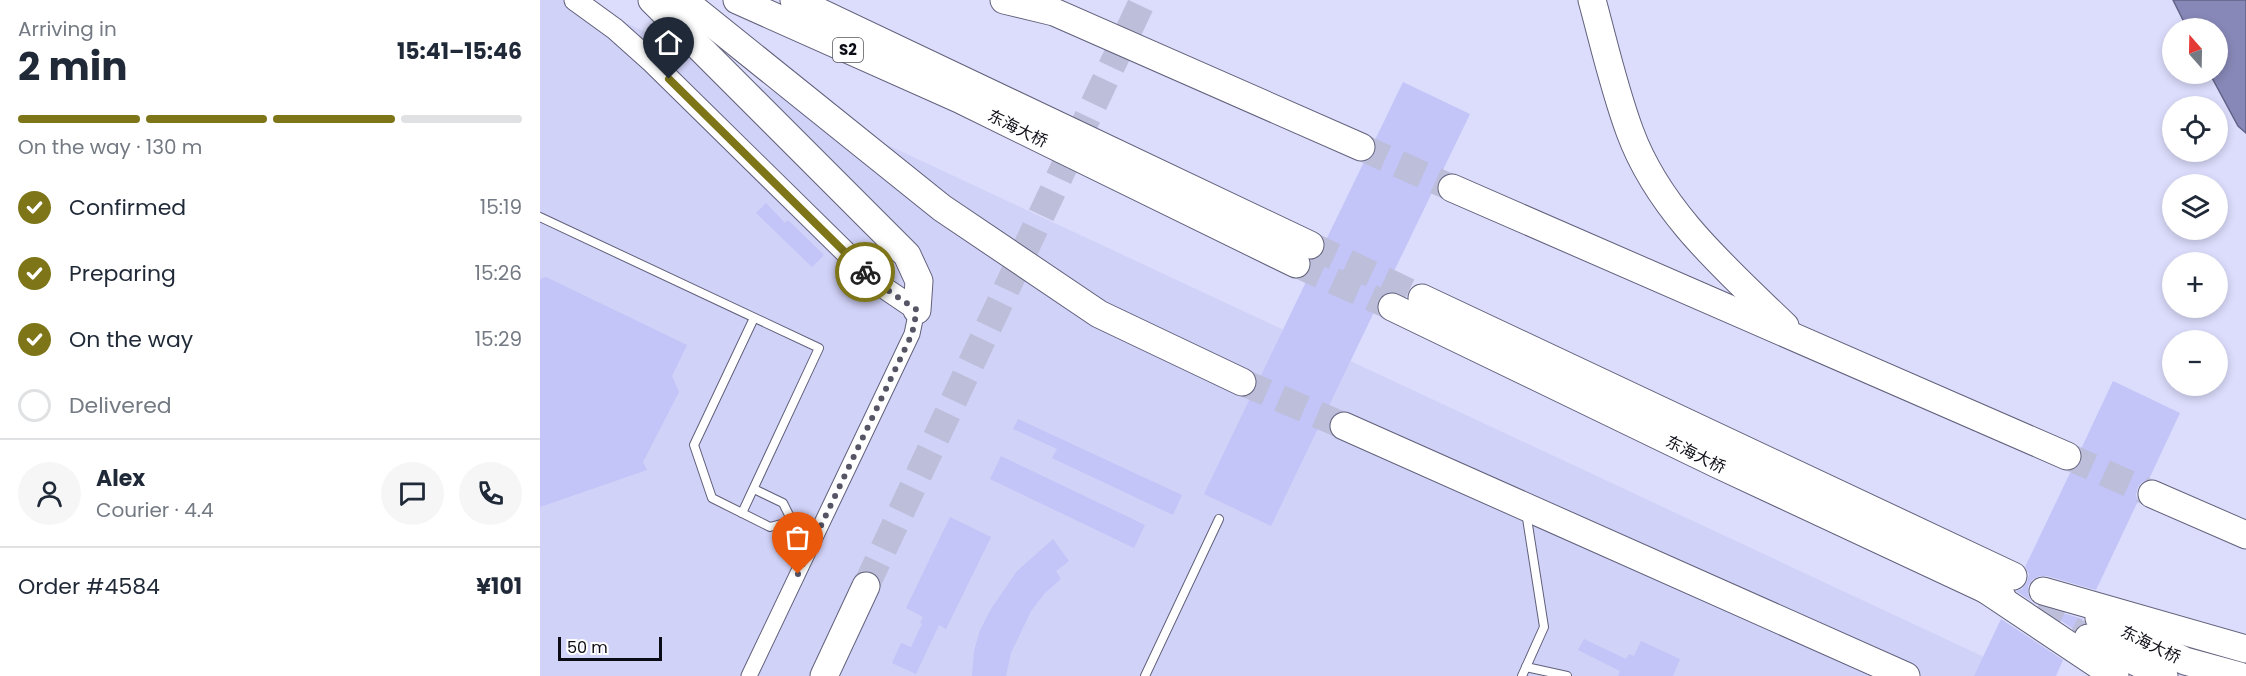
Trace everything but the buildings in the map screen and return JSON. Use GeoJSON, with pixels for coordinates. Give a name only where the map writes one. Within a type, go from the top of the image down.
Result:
{"type":"FeatureCollection","features":[{"type":"Feature","properties":{"kind":"highway"},"geometry":{"type":"LineString","coordinates":[[652,0],[908,255],[919,280],[917,310]]}},
{"type":"Feature","properties":{"kind":"highway"},"geometry":{"type":"LineString","coordinates":[[683,0],[942,208],[1099,314],[1242,382]]}},
{"type":"Feature","properties":{"kind":"highway","name":"东海大桥"},"geometry":{"type":"LineString","coordinates":[[737,0],[1303,255],[794,0]]}},
{"type":"Feature","properties":{"kind":"highway"},"geometry":{"type":"LineString","coordinates":[[1004,0],[1054,12],[1361,147]]}},
{"type":"Feature","properties":{"kind":"highway"},"geometry":{"type":"LineString","coordinates":[[1592,0],[1614,83],[1630,133],[1643,160],[1676,213],[1721,264],[1796,338]]}},
{"type":"Feature","properties":{"kind":"highway"},"geometry":{"type":"LineString","coordinates":[[1452,188],[2067,456]]}},
{"type":"Feature","properties":{"kind":"highway","name":"东海大桥"},"geometry":{"type":"LineString","coordinates":[[1422,298],[1999,587]]}},
{"type":"Feature","properties":{"kind":"highway","name":"东海大桥"},"geometry":{"type":"LineString","coordinates":[[1392,307],[1717,464],[1999,587]]}},
{"type":"Feature","properties":{"kind":"highway"},"geometry":{"type":"LineString","coordinates":[[1344,426],[1906,676]]}},
{"type":"Feature","properties":{"kind":"highway"},"geometry":{"type":"LineString","coordinates":[[2152,494],[2246,535]]}},
{"type":"Feature","properties":{"kind":"highway"},"geometry":{"type":"LineString","coordinates":[[824,676],[866,586]]}},
{"type":"Feature","properties":{"kind":"highway"},"geometry":{"type":"LineString","coordinates":[[1999,587],[2115,676]]}},
{"type":"Feature","properties":{"kind":"highway"},"geometry":{"type":"LineString","coordinates":[[2043,591],[2246,649]]}},
{"type":"Feature","properties":{"kind":"highway","name":"东海大桥"},"geometry":{"type":"LineString","coordinates":[[2164,676],[2093,628],[2185,662],[2240,676]]}},
{"type":"Feature","properties":{"kind":"main road"},"geometry":{"type":"LineString","coordinates":[[575,0],[615,29],[652,63],[877,283],[917,310]]}},
{"type":"Feature","properties":{"kind":"street"},"geometry":{"type":"LineString","coordinates":[[749,676],[912,334],[917,310]]}},
{"type":"Feature","properties":{"kind":"lane"},"geometry":{"type":"LineString","coordinates":[[540,217],[819,348],[742,513]]}},
{"type":"Feature","properties":{"kind":"lane"},"geometry":{"type":"LineString","coordinates":[[754,318],[694,445],[712,498],[770,527],[792,521]]}},
{"type":"Feature","properties":{"kind":"lane"},"geometry":{"type":"LineString","coordinates":[[753,489],[783,503],[792,521],[817,533]]}},
{"type":"Feature","properties":{"kind":"lane"},"geometry":{"type":"LineString","coordinates":[[1522,676],[1545,627],[1526,508]]}},
{"type":"Feature","properties":{"kind":"lane"},"geometry":{"type":"LineString","coordinates":[[1145,676],[1219,519]]}},
{"type":"Feature","properties":{"kind":"lane"},"geometry":{"type":"LineString","coordinates":[[1526,667],[1567,676]]}},
{"type":"Feature","properties":{"kind":"shaded area"},"geometry":{"type":"Polygon","coordinates":[[[540,0],[577,0],[2025,676],[540,676],[540,0]]]}},
{"type":"Feature","properties":{"kind":"shaded area"},"geometry":{"type":"Polygon","coordinates":[[[2173,0],[2246,0],[2246,133],[2238,126],[2228,107],[2228,96],[2222,96],[2215,84],[2228,84],[2228,18],[2182,18],[2173,0]]]}},
{"type":"Feature","properties":{"kind":"tunnel"},"geometry":{"type":"LineString","coordinates":[[866,586],[1143,0]]}},
{"type":"Feature","properties":{"kind":"tunnel"},"geometry":{"type":"LineString","coordinates":[[1361,147],[1452,188]]}},
{"type":"Feature","properties":{"kind":"tunnel"},"geometry":{"type":"LineString","coordinates":[[1310,245],[1422,298]]}},
{"type":"Feature","properties":{"kind":"tunnel"},"geometry":{"type":"LineString","coordinates":[[1296,264],[1392,307]]}},
{"type":"Feature","properties":{"kind":"tunnel"},"geometry":{"type":"LineString","coordinates":[[1242,382],[1344,426]]}},
{"type":"Feature","properties":{"kind":"tunnel"},"geometry":{"type":"LineString","coordinates":[[2067,456],[2152,494]]}},
{"type":"Feature","properties":{"kind":"tunnel"},"geometry":{"type":"LineString","coordinates":[[2035,612],[2088,638]]}},
{"type":"Feature","properties":{"kind":"way so far"},"geometry":{"type":"LineString","coordinates":[[798,574],[912,334],[917,310],[877,283],[865,272]]}},
{"type":"Feature","properties":{"kind":"route"},"geometry":{"type":"LineString","coordinates":[[669,79],[865,272]]}}]}
